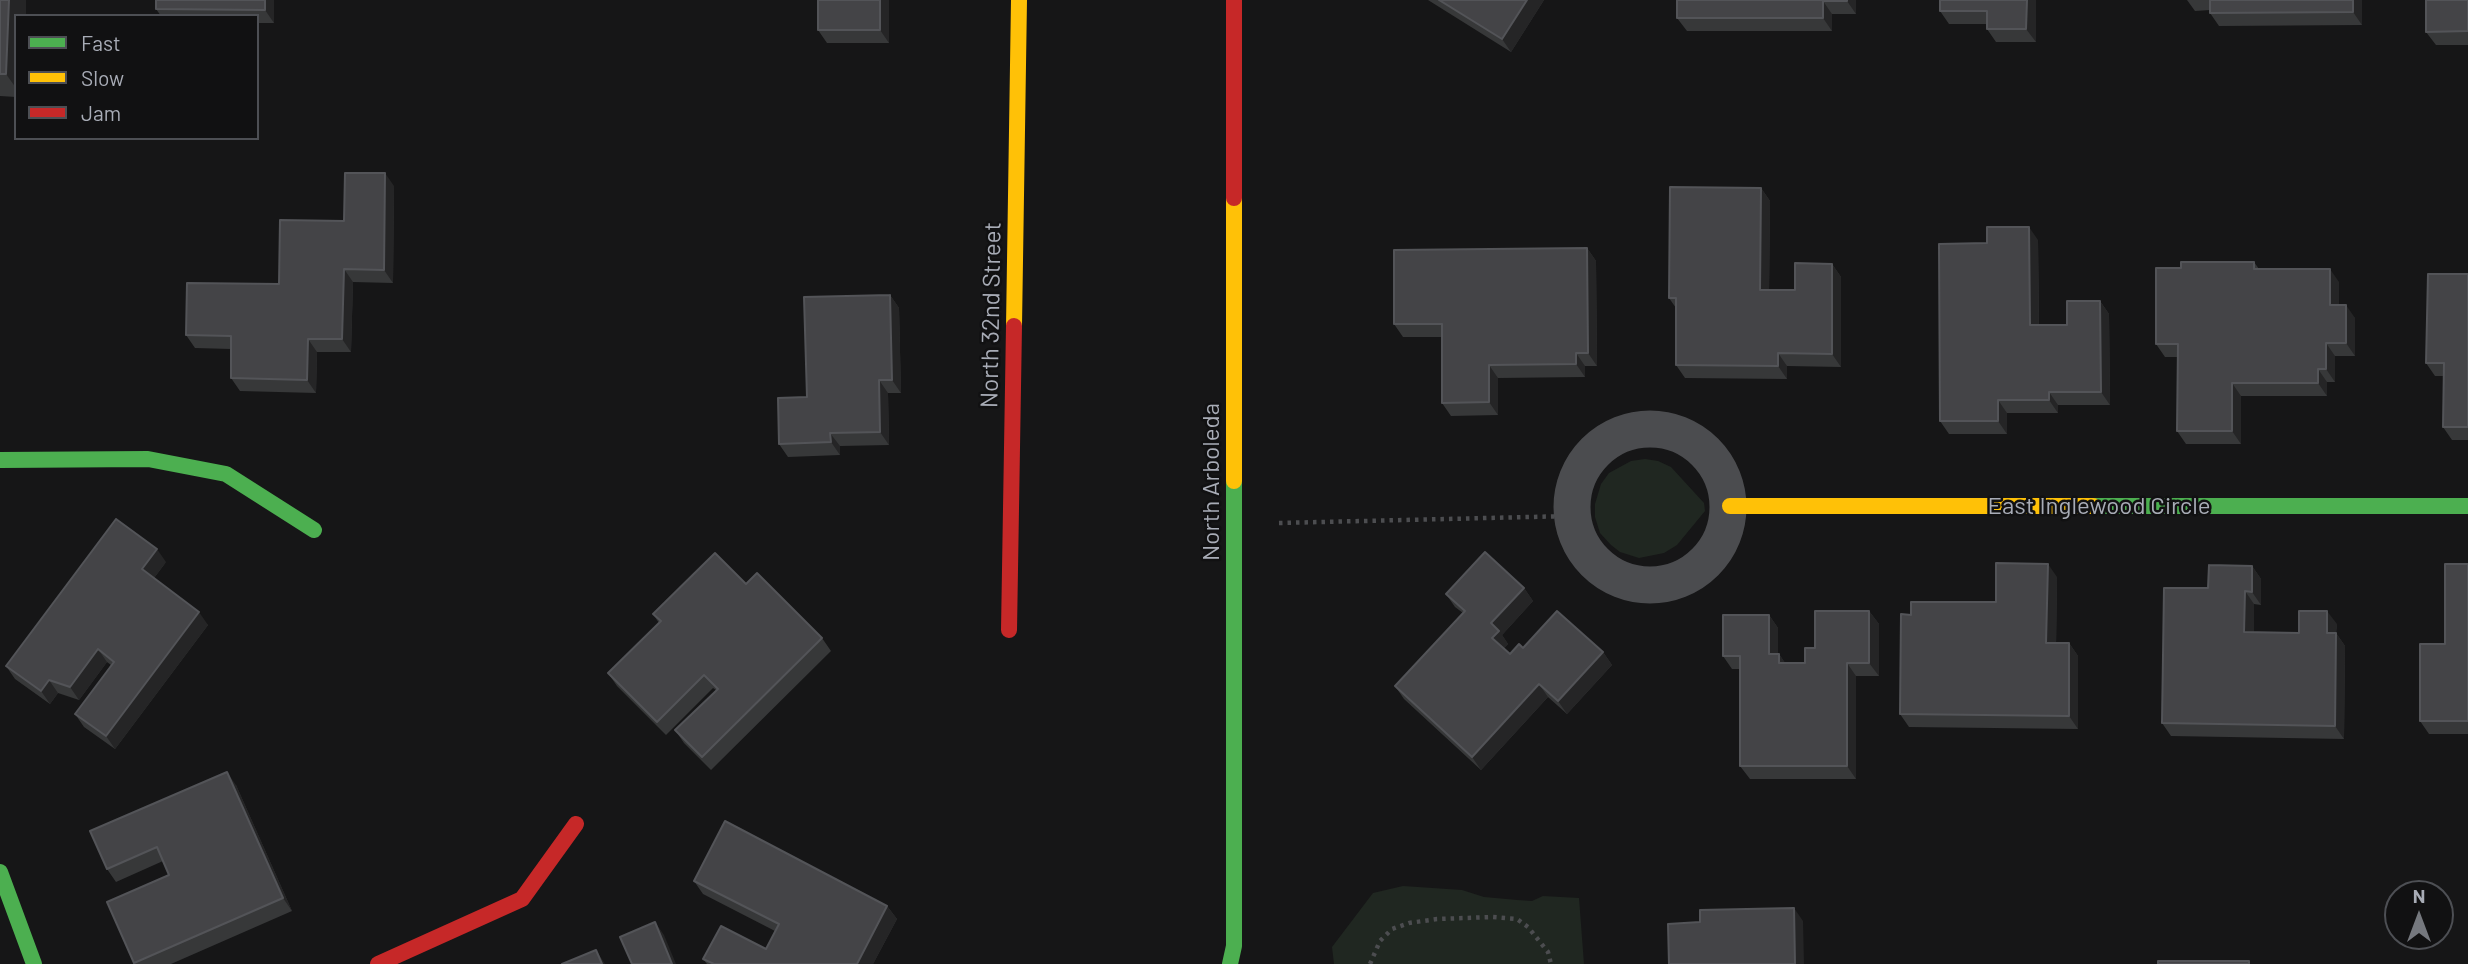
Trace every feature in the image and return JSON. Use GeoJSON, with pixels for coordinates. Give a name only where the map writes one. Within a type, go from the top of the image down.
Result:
{"type":"FeatureCollection","features":[{"type":"Feature","properties":{"kind":"street","name":"North 32nd Street"},"geometry":{"type":"LineString","coordinates":[[1009,630],[1019,0]]}},
{"type":"Feature","properties":{"kind":"street","name":"North Arboleda"},"geometry":{"type":"LineString","coordinates":[[1230,964],[1234,946],[1234,0]]}},
{"type":"Feature","properties":{"kind":"street"},"geometry":{"type":"LineString","coordinates":[[1647,428],[1673,432],[1696,443],[1714,461],[1726,485],[1730,506],[1723,537],[1709,558],[1689,575],[1665,584],[1638,585],[1614,577],[1593,562],[1578,541],[1571,516],[1573,491],[1582,466],[1599,447],[1621,434],[1647,428]]}},
{"type":"Feature","properties":{"kind":"street"},"geometry":{"type":"LineString","coordinates":[[0,460],[148,459],[226,474],[314,530]]}},
{"type":"Feature","properties":{"kind":"street","name":"East Inglewood Circle"},"geometry":{"type":"LineString","coordinates":[[1730,506],[2468,506]]}},
{"type":"Feature","properties":{"kind":"street"},"geometry":{"type":"LineString","coordinates":[[378,964],[522,899],[576,824]]}},
{"type":"Feature","properties":{"kind":"street"},"geometry":{"type":"LineString","coordinates":[[0,872],[34,964]]}},
{"type":"Feature","properties":{"kind":"path"},"geometry":{"type":"LineString","coordinates":[[1279,523],[1571,516]]}},
{"type":"Feature","properties":{"kind":"path"},"geometry":{"type":"LineString","coordinates":[[1370,964],[1380,940],[1392,929],[1409,923],[1437,919],[1492,917],[1517,919],[1528,927],[1548,952],[1551,964]]}},
{"type":"Feature","properties":{"kind":"shaded area"},"geometry":{"type":"Polygon","coordinates":[[[1645,459],[1671,467],[1704,503],[1705,511],[1677,545],[1664,553],[1639,558],[1620,552],[1600,533],[1595,517],[1595,504],[1601,484],[1609,473],[1631,461],[1645,459]]]}},
{"type":"Feature","properties":{"kind":"shaded area"},"geometry":{"type":"Polygon","coordinates":[[[1403,886],[1462,890],[1484,897],[1517,900],[1532,901],[1543,896],[1579,898],[1584,964],[1334,964],[1332,947],[1373,893],[1403,886]]]}},
{"type":"Feature","properties":{"kind":"building"},"geometry":{"type":"Polygon","coordinates":[[[0,0],[9,0],[6,74],[0,74],[0,0]]]}},
{"type":"Feature","properties":{"kind":"building"},"geometry":{"type":"Polygon","coordinates":[[[156,0],[265,0],[265,10],[156,9],[156,0]]]}},
{"type":"Feature","properties":{"kind":"building"},"geometry":{"type":"Polygon","coordinates":[[[818,0],[880,0],[880,30],[818,30],[818,0]]]}},
{"type":"Feature","properties":{"kind":"building"},"geometry":{"type":"Polygon","coordinates":[[[1439,0],[1527,0],[1502,39],[1439,0]]]}},
{"type":"Feature","properties":{"kind":"building"},"geometry":{"type":"Polygon","coordinates":[[[1677,0],[1847,1],[1823,1],[1823,18],[1677,18],[1677,0]]]}},
{"type":"Feature","properties":{"kind":"building"},"geometry":{"type":"Polygon","coordinates":[[[1940,0],[2027,0],[2026,29],[1987,29],[1987,11],[1940,11],[1940,0]]]}},
{"type":"Feature","properties":{"kind":"building"},"geometry":{"type":"Polygon","coordinates":[[[2210,0],[2353,0],[2353,12],[2210,13],[2210,0]]]}},
{"type":"Feature","properties":{"kind":"building"},"geometry":{"type":"Polygon","coordinates":[[[2426,0],[2468,0],[2468,31],[2426,32],[2426,0]]]}},
{"type":"Feature","properties":{"kind":"building"},"geometry":{"type":"Polygon","coordinates":[[[345,173],[385,173],[384,270],[344,269],[342,339],[308,339],[307,380],[231,378],[231,336],[186,335],[187,283],[279,284],[280,220],[344,221],[345,173]]]}},
{"type":"Feature","properties":{"kind":"building"},"geometry":{"type":"Polygon","coordinates":[[[1670,187],[1761,188],[1760,290],[1795,290],[1795,263],[1832,264],[1832,354],[1778,353],[1778,366],[1676,365],[1676,298],[1669,298],[1670,187]]]}},
{"type":"Feature","properties":{"kind":"building"},"geometry":{"type":"Polygon","coordinates":[[[1987,227],[2029,227],[2030,325],[2067,325],[2067,301],[2100,301],[2101,392],[2049,392],[2049,400],[1998,400],[1998,421],[1940,421],[1939,244],[1987,243],[1987,227]]]}},
{"type":"Feature","properties":{"kind":"building"},"geometry":{"type":"Polygon","coordinates":[[[1587,248],[1588,353],[1576,353],[1576,364],[1489,365],[1489,402],[1442,403],[1442,324],[1394,324],[1394,250],[1587,248]]]}},
{"type":"Feature","properties":{"kind":"building"},"geometry":{"type":"Polygon","coordinates":[[[2181,262],[2254,262],[2254,269],[2330,269],[2330,305],[2346,305],[2346,343],[2326,343],[2326,369],[2318,369],[2318,383],[2232,383],[2232,431],[2177,431],[2178,344],[2156,344],[2156,268],[2181,268],[2181,262]]]}},
{"type":"Feature","properties":{"kind":"building"},"geometry":{"type":"Polygon","coordinates":[[[2428,274],[2468,274],[2468,427],[2443,427],[2444,363],[2426,363],[2428,274]]]}},
{"type":"Feature","properties":{"kind":"building"},"geometry":{"type":"Polygon","coordinates":[[[890,295],[892,380],[879,380],[880,432],[830,433],[831,442],[779,444],[778,398],[807,397],[804,297],[890,295]]]}},
{"type":"Feature","properties":{"kind":"building"},"geometry":{"type":"Polygon","coordinates":[[[116,519],[157,549],[142,569],[199,612],[106,736],[75,714],[114,662],[98,649],[70,687],[49,680],[41,691],[6,666],[116,519]]]}},
{"type":"Feature","properties":{"kind":"building"},"geometry":{"type":"Polygon","coordinates":[[[1485,552],[1524,588],[1491,623],[1499,631],[1492,638],[1510,654],[1519,644],[1523,648],[1557,611],[1603,652],[1558,701],[1539,684],[1472,757],[1395,686],[1465,611],[1446,594],[1485,552]]]}},
{"type":"Feature","properties":{"kind":"building"},"geometry":{"type":"Polygon","coordinates":[[[715,553],[746,584],[757,573],[822,638],[702,757],[675,730],[718,689],[704,675],[657,722],[608,673],[661,621],[653,614],[715,553]]]}},
{"type":"Feature","properties":{"kind":"building"},"geometry":{"type":"Polygon","coordinates":[[[1996,563],[2048,564],[2046,643],[2069,643],[2069,716],[1900,714],[1901,614],[1911,615],[1911,602],[1996,602],[1996,563]]]}},
{"type":"Feature","properties":{"kind":"building"},"geometry":{"type":"Polygon","coordinates":[[[2445,564],[2468,564],[2468,721],[2420,721],[2420,644],[2445,644],[2445,564]]]}},
{"type":"Feature","properties":{"kind":"building"},"geometry":{"type":"Polygon","coordinates":[[[2209,565],[2252,566],[2252,592],[2245,591],[2244,632],[2299,633],[2299,611],[2327,611],[2327,633],[2336,633],[2335,726],[2162,723],[2164,588],[2208,588],[2209,565]]]}},
{"type":"Feature","properties":{"kind":"building"},"geometry":{"type":"Polygon","coordinates":[[[1815,611],[1869,611],[1869,663],[1847,663],[1847,766],[1740,766],[1740,656],[1723,656],[1723,615],[1769,615],[1769,654],[1779,654],[1779,663],[1805,663],[1805,648],[1815,648],[1815,611]]]}},
{"type":"Feature","properties":{"kind":"building"},"geometry":{"type":"Polygon","coordinates":[[[227,772],[283,898],[134,963],[107,902],[169,875],[157,847],[107,869],[90,831],[227,772]]]}},
{"type":"Feature","properties":{"kind":"building"},"geometry":{"type":"Polygon","coordinates":[[[725,821],[887,906],[857,964],[714,964],[703,959],[721,926],[766,949],[779,924],[694,881],[725,821]]]}},
{"type":"Feature","properties":{"kind":"building"},"geometry":{"type":"Polygon","coordinates":[[[1794,908],[1795,964],[1669,964],[1668,924],[1700,922],[1700,910],[1794,908]]]}},
{"type":"Feature","properties":{"kind":"building"},"geometry":{"type":"Polygon","coordinates":[[[655,922],[672,964],[632,964],[620,937],[655,922]]]}},
{"type":"Feature","properties":{"kind":"building"},"geometry":{"type":"Polygon","coordinates":[[[596,950],[602,964],[562,964],[596,950]]]}},
{"type":"Feature","properties":{"kind":"building"},"geometry":{"type":"Polygon","coordinates":[[[2158,961],[2249,961],[2249,964],[2158,964],[2158,961]]]}},
{"type":"Feature","properties":{"kind":"traffic: fast"},"geometry":{"type":"LineString","coordinates":[[0,460],[148,459],[226,474],[314,530]]}},
{"type":"Feature","properties":{"kind":"traffic: fast"},"geometry":{"type":"LineString","coordinates":[[1230,964],[1234,946],[1234,481]]}},
{"type":"Feature","properties":{"kind":"traffic: fast"},"geometry":{"type":"LineString","coordinates":[[2093,506],[2468,506]]}},
{"type":"Feature","properties":{"kind":"traffic: fast"},"geometry":{"type":"LineString","coordinates":[[0,872],[34,964]]}},
{"type":"Feature","properties":{"kind":"traffic: slow"},"geometry":{"type":"LineString","coordinates":[[1014,326],[1019,0]]}},
{"type":"Feature","properties":{"kind":"traffic: slow"},"geometry":{"type":"LineString","coordinates":[[1234,198],[1234,481]]}},
{"type":"Feature","properties":{"kind":"traffic: slow"},"geometry":{"type":"LineString","coordinates":[[1730,506],[2093,506]]}},
{"type":"Feature","properties":{"kind":"traffic: jam"},"geometry":{"type":"LineString","coordinates":[[1234,0],[1234,198]]}},
{"type":"Feature","properties":{"kind":"traffic: jam"},"geometry":{"type":"LineString","coordinates":[[1009,630],[1014,326]]}},
{"type":"Feature","properties":{"kind":"traffic: jam"},"geometry":{"type":"LineString","coordinates":[[378,964],[522,899],[576,824]]}}]}
